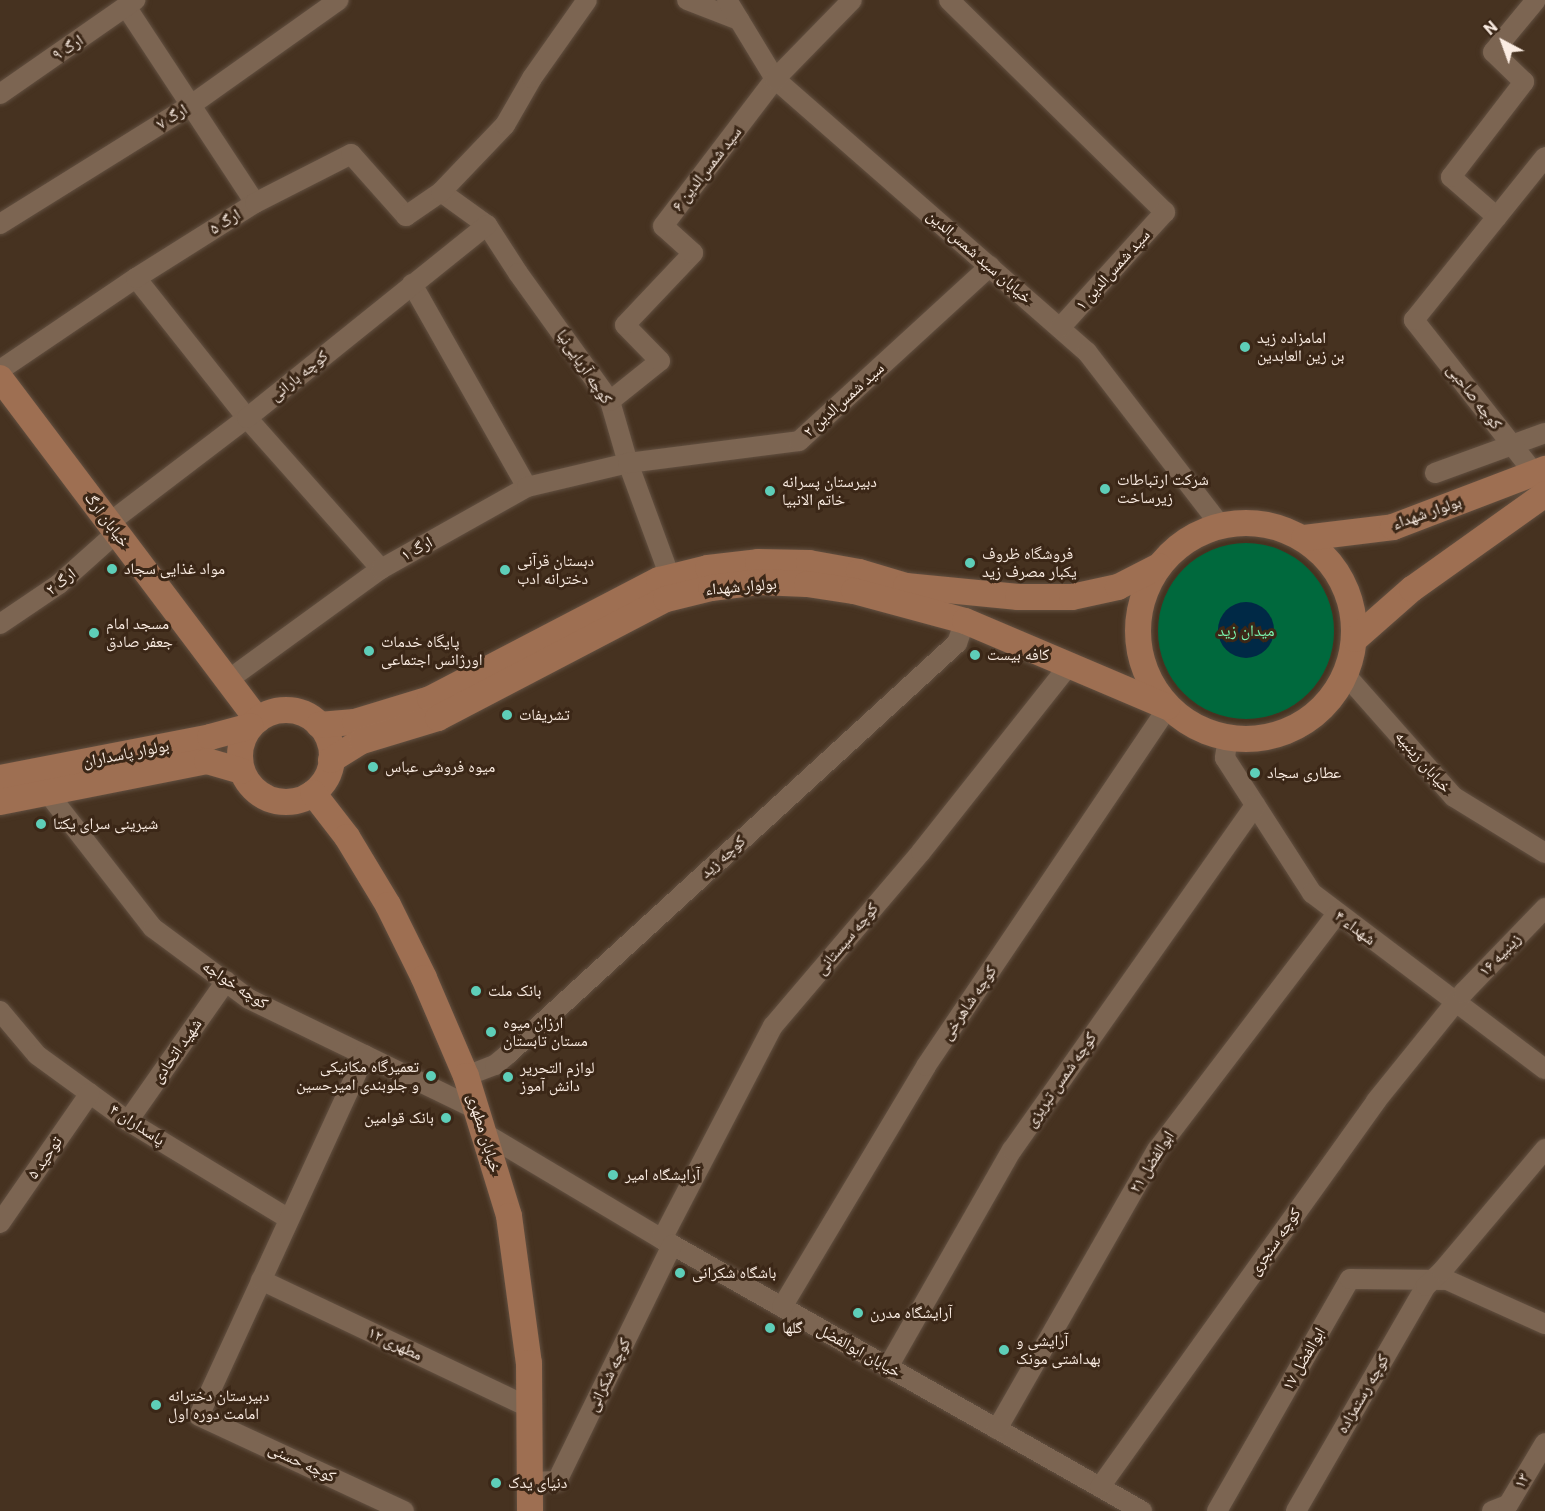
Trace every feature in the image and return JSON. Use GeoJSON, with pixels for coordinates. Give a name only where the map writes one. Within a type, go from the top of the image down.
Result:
{"type":"FeatureCollection","features":[{"type":"Feature","properties":{"kind":"main road","name":"خیابان ارگ"},"geometry":{"type":"LineString","coordinates":[[0,378],[228,680],[254,723]]}},
{"type":"Feature","properties":{"kind":"main road"},"geometry":{"type":"LineString","coordinates":[[1354,639],[1542,479]]}},
{"type":"Feature","properties":{"kind":"main road","name":"بولوار شهداء"},"geometry":{"type":"LineString","coordinates":[[1304,538],[1393,527],[1542,479]]}},
{"type":"Feature","properties":{"kind":"main road"},"geometry":{"type":"LineString","coordinates":[[1245,522],[1270,525],[1304,538],[1324,555],[1343,582],[1353,612],[1354,639],[1345,674],[1326,704],[1299,726],[1266,738],[1228,738],[1193,726],[1168,707],[1147,675],[1138,638],[1142,600],[1159,566],[1186,541],[1221,526],[1245,522]]}},
{"type":"Feature","properties":{"kind":"main road","name":"بولوار شهداء"},"geometry":{"type":"LineString","coordinates":[[320,725],[355,722],[430,699],[659,580],[708,567],[752,563],[809,563],[859,572],[906,586],[1018,597],[1072,597],[1118,587],[1159,566]]}},
{"type":"Feature","properties":{"kind":"main road","name":"بولوار شهداء"},"geometry":{"type":"LineString","coordinates":[[332,760],[362,741],[438,718],[666,599],[711,588],[759,582],[807,584],[854,591],[965,621],[1071,663],[1168,707]]}},
{"type":"Feature","properties":{"kind":"main road"},"geometry":{"type":"LineString","coordinates":[[275,711],[294,711],[320,725],[329,741],[332,760],[326,779],[313,793],[286,803],[267,799],[252,788],[242,771],[240,752],[245,734],[254,723],[275,711]]}},
{"type":"Feature","properties":{"kind":"main road","name":"بولوار پاسداران"},"geometry":{"type":"LineString","coordinates":[[0,778],[210,737],[254,723]]}},
{"type":"Feature","properties":{"kind":"main road","name":"بولوار پاسداران"},"geometry":{"type":"LineString","coordinates":[[0,801],[207,761],[242,771]]}},
{"type":"Feature","properties":{"kind":"main road","name":"خیابان مطهری"},"geometry":{"type":"LineString","coordinates":[[313,793],[347,837],[388,905],[424,978],[466,1076],[509,1216],[529,1363],[530,1511]]}},
{"type":"Feature","properties":{"kind":"street","name":"ارگ ۷"},"geometry":{"type":"LineString","coordinates":[[0,225],[191,105],[339,0]]}},
{"type":"Feature","properties":{"kind":"street"},"geometry":{"type":"LineString","coordinates":[[441,192],[505,125],[532,78],[587,0]]}},
{"type":"Feature","properties":{"kind":"street"},"geometry":{"type":"LineString","coordinates":[[687,0],[739,20]]}},
{"type":"Feature","properties":{"kind":"street","name":"خیابان سید شمس‌الدین"},"geometry":{"type":"LineString","coordinates":[[727,0],[775,79],[1087,352],[1221,526]]}},
{"type":"Feature","properties":{"kind":"street"},"geometry":{"type":"LineString","coordinates":[[775,79],[852,0]]}},
{"type":"Feature","properties":{"kind":"street","name":"سید شمس‌الدین ۱"},"geometry":{"type":"LineString","coordinates":[[949,0],[1165,212],[1060,328]]}},
{"type":"Feature","properties":{"kind":"street"},"geometry":{"type":"LineString","coordinates":[[1536,0],[1494,52],[1524,82],[1451,177],[1497,217],[1545,157]]}},
{"type":"Feature","properties":{"kind":"street"},"geometry":{"type":"LineString","coordinates":[[131,4],[191,105],[255,203]]}},
{"type":"Feature","properties":{"kind":"street","name":"ارگ ۹"},"geometry":{"type":"LineString","coordinates":[[0,94],[131,4]]}},
{"type":"Feature","properties":{"kind":"street","name":"سید شمس‌الدین ۶"},"geometry":{"type":"LineString","coordinates":[[610,401],[660,362],[625,325],[693,253],[663,226],[775,79]]}},
{"type":"Feature","properties":{"kind":"street","name":"ارگ ۵"},"geometry":{"type":"LineString","coordinates":[[0,370],[136,278],[255,203],[351,154],[406,216],[441,192]]}},
{"type":"Feature","properties":{"kind":"street","name":"کوچه آریایی‌نیا"},"geometry":{"type":"LineString","coordinates":[[441,192],[487,225],[518,273],[610,401],[628,463],[670,577]]}},
{"type":"Feature","properties":{"kind":"street","name":"کوچه صاحبی"},"geometry":{"type":"LineString","coordinates":[[1497,217],[1414,320],[1512,445],[1542,479]]}},
{"type":"Feature","properties":{"kind":"street","name":"کوچه بارانی"},"geometry":{"type":"LineString","coordinates":[[112,528],[487,225]]}},
{"type":"Feature","properties":{"kind":"street","name":"سید شمس‌الدین ۲"},"geometry":{"type":"LineString","coordinates":[[628,463],[799,441],[990,266]]}},
{"type":"Feature","properties":{"kind":"street"},"geometry":{"type":"LineString","coordinates":[[136,278],[247,418],[381,569]]}},
{"type":"Feature","properties":{"kind":"street"},"geometry":{"type":"LineString","coordinates":[[412,284],[527,487]]}},
{"type":"Feature","properties":{"kind":"street"},"geometry":{"type":"LineString","coordinates":[[1436,473],[1545,433]]}},
{"type":"Feature","properties":{"kind":"street","name":"ارگ ۱"},"geometry":{"type":"LineString","coordinates":[[228,680],[381,569],[527,487],[628,463]]}},
{"type":"Feature","properties":{"kind":"street","name":"ارگ ۲"},"geometry":{"type":"LineString","coordinates":[[0,624],[59,584],[112,528]]}},
{"type":"Feature","properties":{"kind":"street","name":"کوچه زید"},"geometry":{"type":"LineString","coordinates":[[466,1076],[495,1065],[525,1038],[957,644],[965,621]]}},
{"type":"Feature","properties":{"kind":"street","name":"کوچه سیستانی"},"geometry":{"type":"LineString","coordinates":[[667,1242],[773,1026],[921,852],[1071,663]]}},
{"type":"Feature","properties":{"kind":"street","name":"خیابان زینبیه"},"geometry":{"type":"LineString","coordinates":[[1345,674],[1454,797],[1545,853]]}},
{"type":"Feature","properties":{"kind":"street","name":"کوچه شاهرخی"},"geometry":{"type":"LineString","coordinates":[[782,1307],[926,1066],[1168,707]]}},
{"type":"Feature","properties":{"kind":"street","name":"شهداء ۴"},"geometry":{"type":"LineString","coordinates":[[1228,738],[1225,758],[1312,893],[1336,915],[1545,1069]]}},
{"type":"Feature","properties":{"kind":"street","name":"کوچه خواجه"},"geometry":{"type":"LineString","coordinates":[[47,792],[153,928],[249,999],[364,1054],[480,1121]]}},
{"type":"Feature","properties":{"kind":"street","name":"کوچه شمس تبریزی"},"geometry":{"type":"LineString","coordinates":[[888,1367],[1012,1150],[1255,805]]}},
{"type":"Feature","properties":{"kind":"street","name":"زینبیه ۱۶"},"geometry":{"type":"LineString","coordinates":[[1456,1003],[1545,908]]}},
{"type":"Feature","properties":{"kind":"street","name":"ابوالفضل ۲۱"},"geometry":{"type":"LineString","coordinates":[[996,1429],[1157,1150],[1336,915]]}},
{"type":"Feature","properties":{"kind":"street","name":"شهید اتحادی"},"geometry":{"type":"LineString","coordinates":[[128,1121],[226,981]]}},
{"type":"Feature","properties":{"kind":"street","name":"کوچه سنجری"},"geometry":{"type":"LineString","coordinates":[[1100,1487],[1376,1101],[1456,1003]]}},
{"type":"Feature","properties":{"kind":"street","name":"پاسداران ۴"},"geometry":{"type":"LineString","coordinates":[[0,1011],[37,1055],[128,1121],[289,1219]]}},
{"type":"Feature","properties":{"kind":"street"},"geometry":{"type":"LineString","coordinates":[[261,1280],[364,1054]]}},
{"type":"Feature","properties":{"kind":"street","name":"توحید ۵"},"geometry":{"type":"LineString","coordinates":[[0,1223],[90,1093]]}},
{"type":"Feature","properties":{"kind":"street","name":"خیابان ابوالفضل"},"geometry":{"type":"LineString","coordinates":[[480,1121],[667,1242],[1142,1511]]}},
{"type":"Feature","properties":{"kind":"street","name":"کوچه رستمزاده"},"geometry":{"type":"LineString","coordinates":[[1296,1511],[1420,1296],[1432,1279],[1545,1149]]}},
{"type":"Feature","properties":{"kind":"street","name":"کوچه شکرانی"},"geometry":{"type":"LineString","coordinates":[[530,1482],[557,1481],[667,1242]]}},
{"type":"Feature","properties":{"kind":"street"},"geometry":{"type":"LineString","coordinates":[[1432,1279],[1447,1280],[1541,1317]]}},
{"type":"Feature","properties":{"kind":"street","name":"ابوالفضل ۱۷"},"geometry":{"type":"LineString","coordinates":[[1217,1511],[1350,1280],[1432,1279]]}},
{"type":"Feature","properties":{"kind":"street","name":"مطهری ۱۲"},"geometry":{"type":"LineString","coordinates":[[261,1280],[530,1408]]}},
{"type":"Feature","properties":{"kind":"street","name":"کوچه حسنی"},"geometry":{"type":"LineString","coordinates":[[261,1280],[200,1416],[404,1511]]}},
{"type":"Feature","properties":{"kind":"street","name":"۱۳"},"geometry":{"type":"LineString","coordinates":[[1492,1511],[1508,1505],[1545,1443]]}},
{"type":"Feature","properties":{"kind":"green space","name":"میدان زید"},"geometry":{"type":"Polygon","coordinates":[[[1246,543],[1263,544],[1280,549],[1308,569],[1328,597],[1333,614],[1333,648],[1328,665],[1308,693],[1280,713],[1263,718],[1246,719],[1229,718],[1212,713],[1184,693],[1164,665],[1159,648],[1158,631],[1159,614],[1164,597],[1184,569],[1212,549],[1229,544],[1246,543]]]}},
{"type":"Feature","properties":{"kind":"water"},"geometry":{"type":"Polygon","coordinates":[[[1241,602],[1251,602],[1266,610],[1272,619],[1274,630],[1272,641],[1266,650],[1251,658],[1241,658],[1230,653],[1223,646],[1218,635],[1218,625],[1223,614],[1230,607],[1241,602]]]}},
{"type":"Feature","properties":{"kind":"place","name":"امامزاده زید بن زین العابدین"},"geometry":{"type":"Point","coordinates":[1245,347]}},
{"type":"Feature","properties":{"kind":"place","name":"شرکت ارتباطات زیرساخت"},"geometry":{"type":"Point","coordinates":[1105,489]}},
{"type":"Feature","properties":{"kind":"place","name":"دبیرستان پسرانه خاتم الانبیا"},"geometry":{"type":"Point","coordinates":[770,491]}},
{"type":"Feature","properties":{"kind":"place","name":"فروشگاه ظروف یکبار مصرف زید"},"geometry":{"type":"Point","coordinates":[970,563]}},
{"type":"Feature","properties":{"kind":"place","name":"مواد غذایی سجاد"},"geometry":{"type":"Point","coordinates":[112,569]}},
{"type":"Feature","properties":{"kind":"place","name":"دبستان قرآنی دخترانه ادب"},"geometry":{"type":"Point","coordinates":[505,570]}},
{"type":"Feature","properties":{"kind":"place","name":"مسجد امام جعفر صادق"},"geometry":{"type":"Point","coordinates":[94,633]}},
{"type":"Feature","properties":{"kind":"place","name":"پایگاه خدمات اورژانس اجتماعی"},"geometry":{"type":"Point","coordinates":[369,651]}},
{"type":"Feature","properties":{"kind":"place","name":"کافه بیست"},"geometry":{"type":"Point","coordinates":[975,655]}},
{"type":"Feature","properties":{"kind":"place","name":"تشریفات"},"geometry":{"type":"Point","coordinates":[507,715]}},
{"type":"Feature","properties":{"kind":"place","name":"میوه فروشی عباس"},"geometry":{"type":"Point","coordinates":[373,767]}},
{"type":"Feature","properties":{"kind":"place","name":"عطاری سجاد"},"geometry":{"type":"Point","coordinates":[1255,773]}},
{"type":"Feature","properties":{"kind":"place","name":"شیرینی سرای یکتا"},"geometry":{"type":"Point","coordinates":[41,824]}},
{"type":"Feature","properties":{"kind":"place","name":"بانک ملت"},"geometry":{"type":"Point","coordinates":[476,991]}},
{"type":"Feature","properties":{"kind":"place","name":"ارزان میوه مستان تابستان"},"geometry":{"type":"Point","coordinates":[491,1032]}},
{"type":"Feature","properties":{"kind":"place","name":"تعمیرگاه مکانیکی و جلوبندی امیرحسین"},"geometry":{"type":"Point","coordinates":[431,1076]}},
{"type":"Feature","properties":{"kind":"place","name":"لوازم التحریر دانش آموز"},"geometry":{"type":"Point","coordinates":[508,1077]}},
{"type":"Feature","properties":{"kind":"place","name":"بانک قوامین"},"geometry":{"type":"Point","coordinates":[446,1118]}},
{"type":"Feature","properties":{"kind":"place","name":"آرایشگاه امیر"},"geometry":{"type":"Point","coordinates":[613,1175]}},
{"type":"Feature","properties":{"kind":"place","name":"باشگاه شکرانی"},"geometry":{"type":"Point","coordinates":[680,1273]}},
{"type":"Feature","properties":{"kind":"place","name":"آرایشگاه مدرن"},"geometry":{"type":"Point","coordinates":[858,1313]}},
{"type":"Feature","properties":{"kind":"place","name":"گلها"},"geometry":{"type":"Point","coordinates":[770,1328]}},
{"type":"Feature","properties":{"kind":"place","name":"آرایشی و بهداشتی مونک"},"geometry":{"type":"Point","coordinates":[1004,1350]}},
{"type":"Feature","properties":{"kind":"place","name":"دبیرستان دخترانه امامت دوره اول"},"geometry":{"type":"Point","coordinates":[156,1405]}},
{"type":"Feature","properties":{"kind":"place","name":"دنیای یدک"},"geometry":{"type":"Point","coordinates":[496,1483]}}]}
